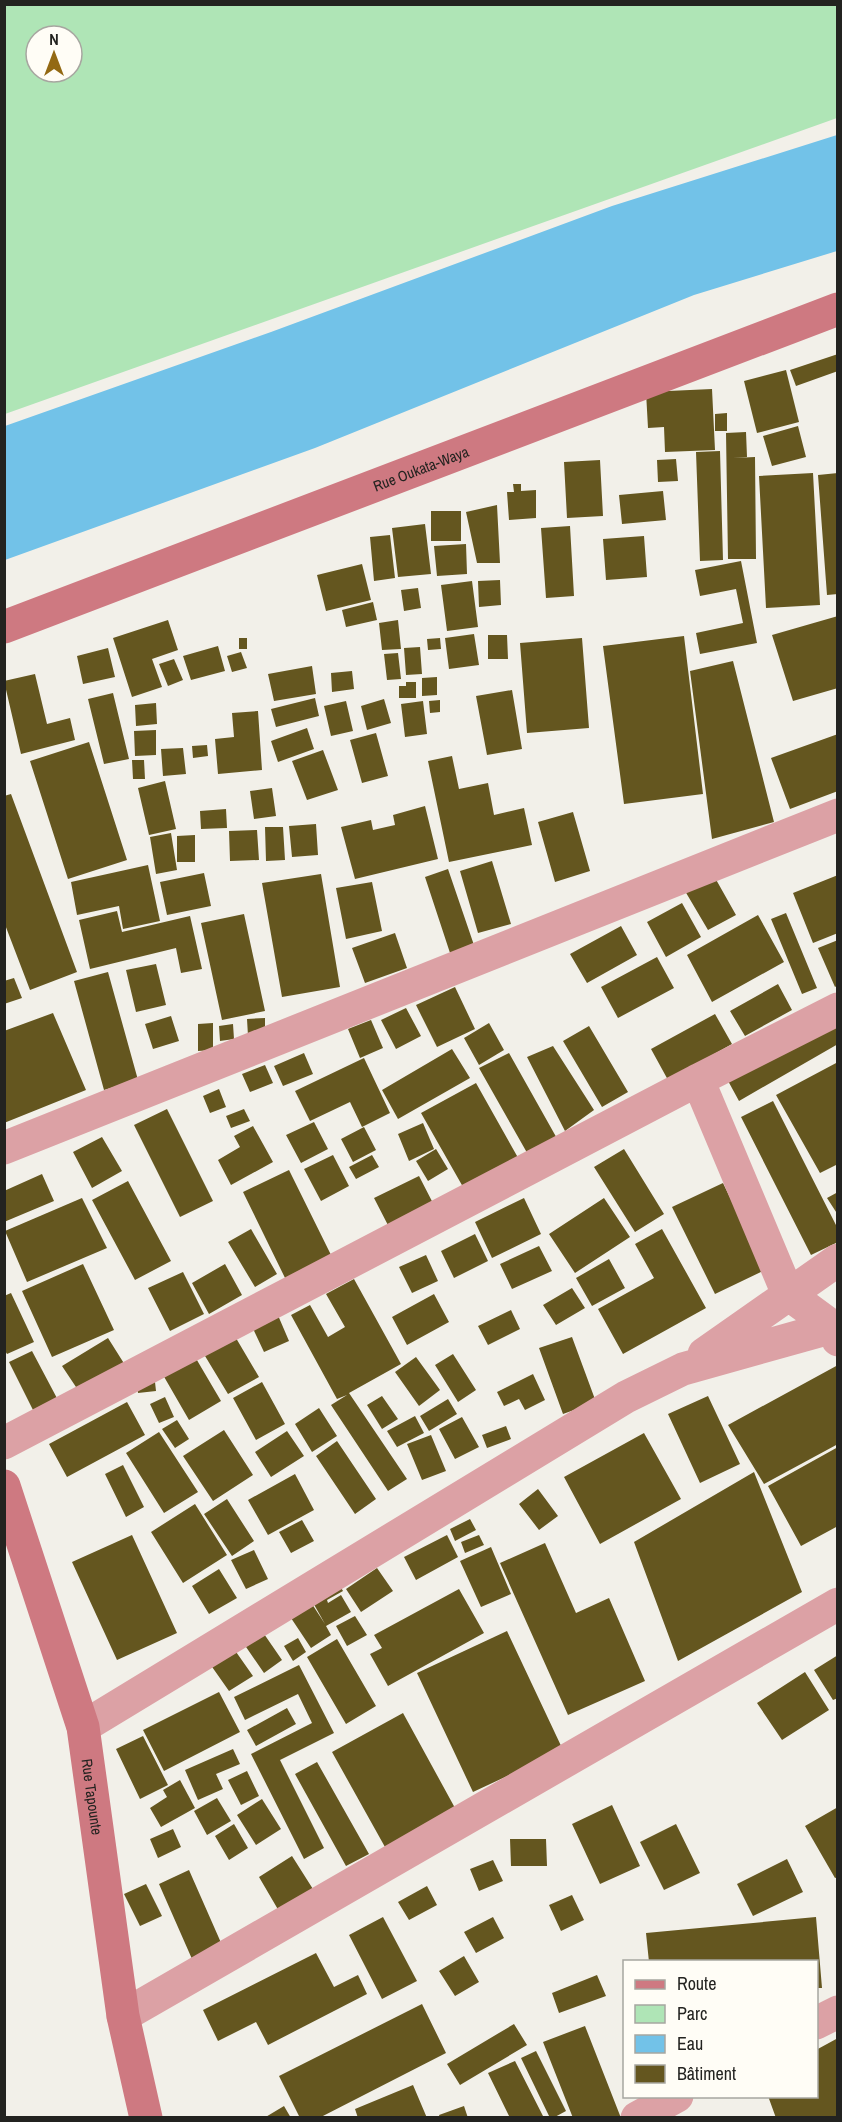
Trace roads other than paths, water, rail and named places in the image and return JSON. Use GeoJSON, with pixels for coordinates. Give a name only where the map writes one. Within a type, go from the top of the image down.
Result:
{"type":"FeatureCollection","features":[{"type":"Feature","properties":{"kind":"street","name":"Rue Oukata-Waya"},"geometry":{"type":"LineString","coordinates":[[4,627],[837,309]]}},
{"type":"Feature","properties":{"kind":"street"},"geometry":{"type":"LineString","coordinates":[[4,1148],[837,815]]}},
{"type":"Feature","properties":{"kind":"street"},"geometry":{"type":"LineString","coordinates":[[4,1443],[837,1009]]}},
{"type":"Feature","properties":{"kind":"street"},"geometry":{"type":"LineString","coordinates":[[698,1080],[788,1294],[836,1332]]}},
{"type":"Feature","properties":{"kind":"street"},"geometry":{"type":"LineString","coordinates":[[84,1727],[626,1397],[683,1369],[837,1260]]}},
{"type":"Feature","properties":{"kind":"street"},"geometry":{"type":"LineString","coordinates":[[683,1369],[836,1332]]}},
{"type":"Feature","properties":{"kind":"street","name":"Rue Tapounte"},"geometry":{"type":"LineString","coordinates":[[4,1486],[84,1727],[123,2016],[146,2118]]}},
{"type":"Feature","properties":{"kind":"street"},"geometry":{"type":"LineString","coordinates":[[123,2016],[837,1604]]}},
{"type":"Feature","properties":{"kind":"street"},"geometry":{"type":"LineString","coordinates":[[818,2022],[837,2012]]}},
{"type":"Feature","properties":{"kind":"street"},"geometry":{"type":"LineString","coordinates":[[637,2118],[675,2098]]}},
{"type":"Feature","properties":{"kind":"water"},"geometry":{"type":"Polygon","coordinates":[[[837,135],[837,251],[694,295],[315,448],[5,560],[5,426],[271,332],[612,206],[837,135]]]}}]}
